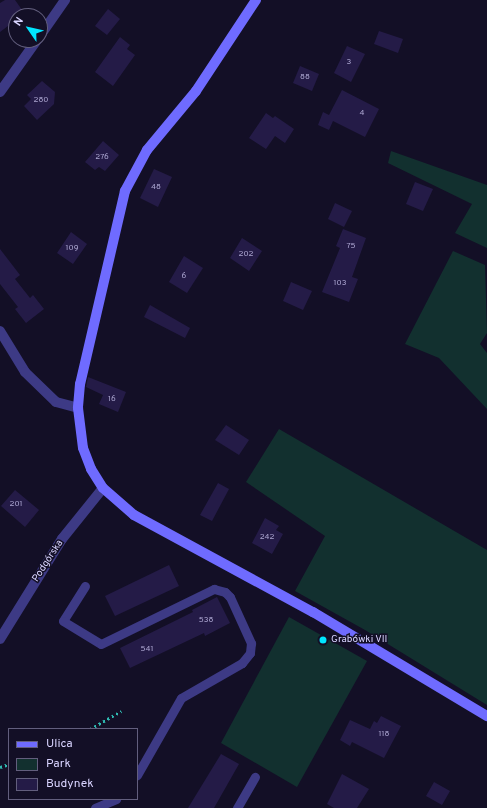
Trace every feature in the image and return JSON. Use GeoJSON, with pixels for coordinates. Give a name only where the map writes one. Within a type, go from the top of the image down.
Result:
{"type":"FeatureCollection","features":[{"type":"Feature","properties":{"kind":"street"},"geometry":{"type":"LineString","coordinates":[[48,24],[65,0]]}},
{"type":"Feature","properties":{"kind":"street"},"geometry":{"type":"LineString","coordinates":[[256,0],[200,86],[147,150],[128,184],[114,234],[80,384],[78,408],[83,448],[91,469],[103,488],[134,515],[313,612],[487,716]]}},
{"type":"Feature","properties":{"kind":"street"},"geometry":{"type":"LineString","coordinates":[[0,92],[31,48]]}},
{"type":"Feature","properties":{"kind":"street"},"geometry":{"type":"LineString","coordinates":[[0,331],[30,377],[56,402],[78,408]]}},
{"type":"Feature","properties":{"kind":"street","name":"Podgórska"},"geometry":{"type":"LineString","coordinates":[[0,639],[62,539],[103,488]]}},
{"type":"Feature","properties":{"kind":"lane"},"geometry":{"type":"LineString","coordinates":[[85,586],[63,621],[101,644],[214,589],[225,592],[230,597],[251,643],[250,653],[242,663],[180,698],[138,773]]}},
{"type":"Feature","properties":{"kind":"lane"},"geometry":{"type":"LineString","coordinates":[[237,808],[255,777]]}},
{"type":"Feature","properties":{"kind":"lane"},"geometry":{"type":"LineString","coordinates":[[95,808],[114,800]]}},
{"type":"Feature","properties":{"kind":"path"},"geometry":{"type":"LineString","coordinates":[[92,728],[121,711]]}},
{"type":"Feature","properties":{"kind":"green space"},"geometry":{"type":"Polygon","coordinates":[[[391,151],[487,185],[487,248],[455,233],[472,204],[388,163],[391,151]]]}},
{"type":"Feature","properties":{"kind":"green space"},"geometry":{"type":"Polygon","coordinates":[[[453,251],[485,265],[487,333],[480,344],[487,353],[487,409],[439,358],[405,344],[453,251]]]}},
{"type":"Feature","properties":{"kind":"green space"},"geometry":{"type":"Polygon","coordinates":[[[279,429],[487,550],[487,705],[365,630],[295,591],[325,536],[246,482],[279,429]]]}},
{"type":"Feature","properties":{"kind":"green space"},"geometry":{"type":"Polygon","coordinates":[[[289,617],[367,661],[297,787],[221,743],[289,617]]]}},
{"type":"Feature","properties":{"kind":"building"},"geometry":{"type":"Polygon","coordinates":[[[5,0],[15,0],[21,8],[8,8],[8,26],[0,32],[0,3],[5,0]]]}},
{"type":"Feature","properties":{"kind":"building"},"geometry":{"type":"Polygon","coordinates":[[[108,9],[120,19],[107,35],[95,26],[108,9]]]}},
{"type":"Feature","properties":{"kind":"building"},"geometry":{"type":"Polygon","coordinates":[[[379,31],[403,39],[398,53],[374,44],[379,31]]]}},
{"type":"Feature","properties":{"kind":"building"},"geometry":{"type":"Polygon","coordinates":[[[120,37],[130,45],[127,49],[135,55],[113,86],[95,72],[120,37]]]}},
{"type":"Feature","properties":{"kind":"building"},"geometry":{"type":"Polygon","coordinates":[[[347,46],[365,54],[351,82],[334,73],[347,46]]]}},
{"type":"Feature","properties":{"kind":"building"},"geometry":{"type":"Polygon","coordinates":[[[300,66],[319,74],[312,91],[293,83],[300,66]]]}},
{"type":"Feature","properties":{"kind":"building"},"geometry":{"type":"Polygon","coordinates":[[[42,81],[55,92],[54,104],[37,120],[24,106],[31,99],[27,95],[42,81]]]}},
{"type":"Feature","properties":{"kind":"building"},"geometry":{"type":"Polygon","coordinates":[[[342,90],[379,109],[365,137],[333,121],[329,130],[318,125],[323,112],[329,115],[342,90]]]}},
{"type":"Feature","properties":{"kind":"building"},"geometry":{"type":"Polygon","coordinates":[[[266,113],[273,118],[275,116],[294,129],[285,143],[275,136],[266,149],[249,138],[266,113]]]}},
{"type":"Feature","properties":{"kind":"building"},"geometry":{"type":"Polygon","coordinates":[[[103,141],[119,155],[105,171],[99,167],[95,170],[85,162],[103,141]]]}},
{"type":"Feature","properties":{"kind":"building"},"geometry":{"type":"Polygon","coordinates":[[[154,169],[172,177],[158,207],[140,198],[154,169]]]}},
{"type":"Feature","properties":{"kind":"building"},"geometry":{"type":"Polygon","coordinates":[[[415,182],[433,189],[423,211],[406,204],[415,182]]]}},
{"type":"Feature","properties":{"kind":"building"},"geometry":{"type":"Polygon","coordinates":[[[335,203],[352,211],[344,227],[328,219],[335,203]]]}},
{"type":"Feature","properties":{"kind":"building"},"geometry":{"type":"Polygon","coordinates":[[[343,229],[366,238],[352,277],[358,279],[349,302],[322,292],[340,248],[336,246],[343,229]]]}},
{"type":"Feature","properties":{"kind":"building"},"geometry":{"type":"Polygon","coordinates":[[[71,232],[87,244],[73,264],[57,253],[71,232]]]}},
{"type":"Feature","properties":{"kind":"building"},"geometry":{"type":"Polygon","coordinates":[[[242,238],[262,251],[249,271],[230,258],[242,238]]]}},
{"type":"Feature","properties":{"kind":"building"},"geometry":{"type":"Polygon","coordinates":[[[0,249],[20,275],[15,279],[30,298],[33,295],[44,309],[26,323],[15,309],[18,307],[0,284],[0,249]]]}},
{"type":"Feature","properties":{"kind":"building"},"geometry":{"type":"Polygon","coordinates":[[[184,256],[203,268],[187,293],[169,282],[184,256]]]}},
{"type":"Feature","properties":{"kind":"building"},"geometry":{"type":"Polygon","coordinates":[[[291,282],[312,291],[303,310],[283,301],[291,282]]]}},
{"type":"Feature","properties":{"kind":"building"},"geometry":{"type":"Polygon","coordinates":[[[150,305],[190,328],[185,338],[144,317],[150,305]]]}},
{"type":"Feature","properties":{"kind":"building"},"geometry":{"type":"Polygon","coordinates":[[[88,377],[126,392],[118,412],[99,404],[103,395],[86,387],[88,377]]]}},
{"type":"Feature","properties":{"kind":"building"},"geometry":{"type":"Polygon","coordinates":[[[226,425],[249,440],[239,455],[215,440],[226,425]]]}},
{"type":"Feature","properties":{"kind":"building"},"geometry":{"type":"Polygon","coordinates":[[[218,483],[229,489],[212,521],[200,515],[218,483]]]}},
{"type":"Feature","properties":{"kind":"building"},"geometry":{"type":"Polygon","coordinates":[[[15,490],[39,510],[25,527],[1,506],[15,490]]]}},
{"type":"Feature","properties":{"kind":"building"},"geometry":{"type":"Polygon","coordinates":[[[265,518],[279,526],[276,530],[283,534],[272,554],[252,543],[265,518]]]}},
{"type":"Feature","properties":{"kind":"building"},"geometry":{"type":"Polygon","coordinates":[[[169,565],[179,586],[115,616],[105,596],[169,565]]]}},
{"type":"Feature","properties":{"kind":"building"},"geometry":{"type":"Polygon","coordinates":[[[217,597],[230,623],[205,636],[204,633],[130,668],[120,648],[193,612],[192,610],[217,597]]]}},
{"type":"Feature","properties":{"kind":"building"},"geometry":{"type":"Polygon","coordinates":[[[381,716],[401,726],[384,758],[352,742],[350,746],[340,740],[350,720],[370,729],[374,721],[377,723],[381,716]]]}},
{"type":"Feature","properties":{"kind":"building"},"geometry":{"type":"Polygon","coordinates":[[[221,754],[239,764],[214,808],[188,808],[221,754]]]}},
{"type":"Feature","properties":{"kind":"building"},"geometry":{"type":"Polygon","coordinates":[[[342,774],[369,789],[357,808],[334,808],[327,804],[342,774]]]}},
{"type":"Feature","properties":{"kind":"building"},"geometry":{"type":"Polygon","coordinates":[[[434,782],[450,791],[442,805],[426,796],[434,782]]]}},
{"type":"Feature","properties":{"kind":"place","name":"Grabówki VII"},"geometry":{"type":"Point","coordinates":[323,640]}}]}
